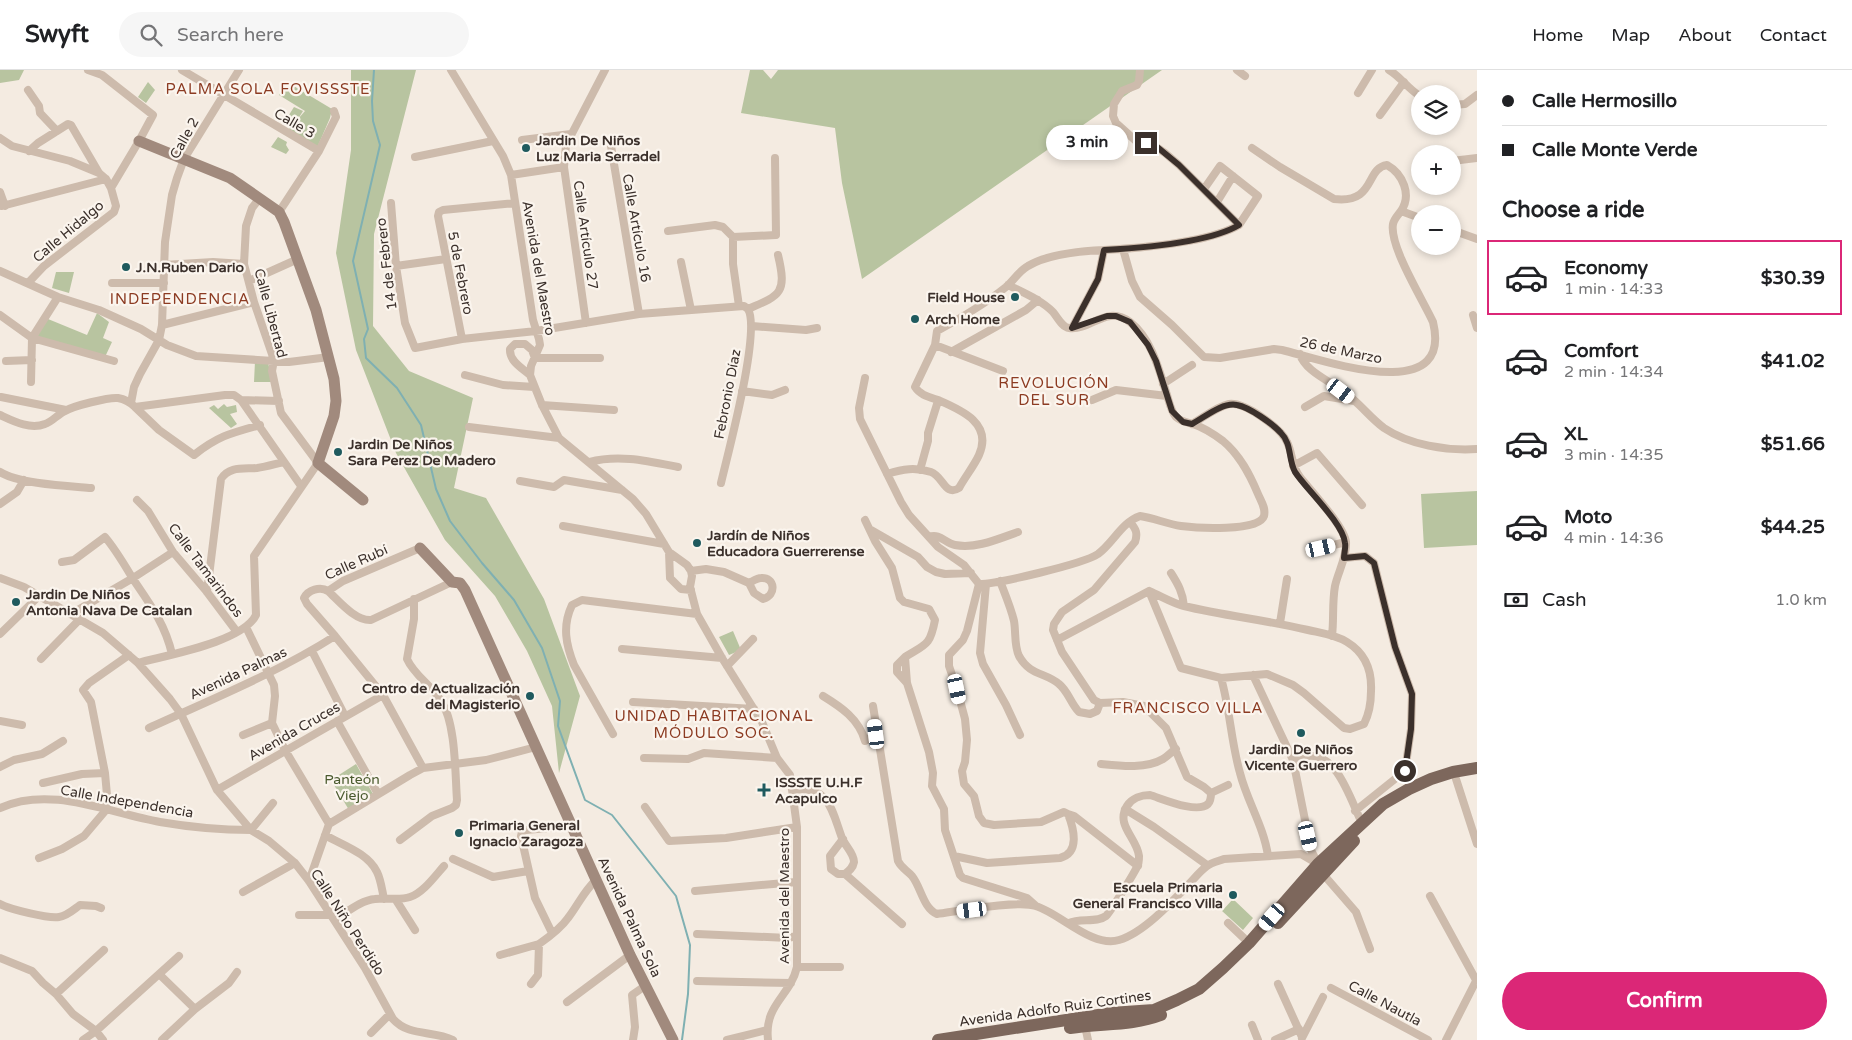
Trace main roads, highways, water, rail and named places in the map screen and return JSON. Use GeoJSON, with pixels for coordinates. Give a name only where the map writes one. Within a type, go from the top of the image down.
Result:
{"type":"FeatureCollection","features":[{"type":"Feature","properties":{"kind":"main road","name":"Avenida Adolfo Ruiz Cortines"},"geometry":{"type":"LineString","coordinates":[[1349,840],[1362,823],[1383,804],[1409,789],[1453,772],[1477,768]]}},
{"type":"Feature","properties":{"kind":"main road","name":"Avenida Adolfo Ruiz Cortines"},"geometry":{"type":"LineString","coordinates":[[946,1039],[1111,1013],[1154,1010],[1199,988],[1249,944],[1349,840],[1387,810],[1419,792],[1456,780],[1477,776]]}},
{"type":"Feature","properties":{"kind":"main road","name":"Avenida Adolfo Ruiz Cortines"},"geometry":{"type":"LineString","coordinates":[[991,1040],[1085,1026],[1114,1025],[1151,1019],[1178,1008],[1206,992],[1249,954],[1320,869]]}},
{"type":"Feature","properties":{"kind":"waterway"},"geometry":{"type":"LineString","coordinates":[[374,70],[373,121],[380,145],[353,261],[368,329],[364,339],[366,358],[397,388],[421,425],[436,489],[450,521],[482,563],[514,600],[542,648],[560,701],[558,726],[585,800],[612,815],[676,896],[690,945],[688,994],[682,1040]]}},
{"type":"Feature","properties":{"kind":"place","name":"Jardin De Niños Luz Maria Serradel"},"geometry":{"type":"Point","coordinates":[526,148]}},
{"type":"Feature","properties":{"kind":"place","name":"J.N.Ruben Dario"},"geometry":{"type":"Point","coordinates":[126,267]}},
{"type":"Feature","properties":{"kind":"place","name":"Field House"},"geometry":{"type":"Point","coordinates":[1015,297]}},
{"type":"Feature","properties":{"kind":"place","name":"Arch Home"},"geometry":{"type":"Point","coordinates":[915,319]}},
{"type":"Feature","properties":{"kind":"place","name":"Jardin De Niños Sara Perez De Madero"},"geometry":{"type":"Point","coordinates":[338,452]}},
{"type":"Feature","properties":{"kind":"place","name":"Jardín de Niños Educadora Guerrerense"},"geometry":{"type":"Point","coordinates":[697,543]}},
{"type":"Feature","properties":{"kind":"place","name":"Jardin De Niños Antonia Nava De Catalan"},"geometry":{"type":"Point","coordinates":[16,602]}},
{"type":"Feature","properties":{"kind":"place","name":"Centro de Actualización del Magisterio"},"geometry":{"type":"Point","coordinates":[530,696]}},
{"type":"Feature","properties":{"kind":"place","name":"Jardin De Niños Vicente Guerrero"},"geometry":{"type":"Point","coordinates":[1301,733]}},
{"type":"Feature","properties":{"kind":"place","name":"ISSSTE U.H.F Acapulco"},"geometry":{"type":"Point","coordinates":[764,790]}},
{"type":"Feature","properties":{"kind":"place","name":"Primaria General Ignacio Zaragoza"},"geometry":{"type":"Point","coordinates":[459,833]}},
{"type":"Feature","properties":{"kind":"place","name":"Escuela Primaria General Francisco Villa"},"geometry":{"type":"Point","coordinates":[1233,895]}},
{"type":"Feature","properties":{"kind":"district","name":"PALMA SOLA FOVISSSTE"},"geometry":{"type":"Point","coordinates":[268,89]}},
{"type":"Feature","properties":{"kind":"district","name":"INDEPENDENCIA"},"geometry":{"type":"Point","coordinates":[180,299]}},
{"type":"Feature","properties":{"kind":"district","name":"REVOLUCIÓN DEL SUR"},"geometry":{"type":"Point","coordinates":[1054,392]}},
{"type":"Feature","properties":{"kind":"district","name":"FRANCISCO VILLA"},"geometry":{"type":"Point","coordinates":[1188,708]}},
{"type":"Feature","properties":{"kind":"district","name":"UNIDAD HABITACIONAL MÓDULO SOC."},"geometry":{"type":"Point","coordinates":[714,724]}},
{"type":"Feature","properties":{"kind":"park label","name":"Panteón Viejo"},"geometry":{"type":"Point","coordinates":[352,788]}}]}
